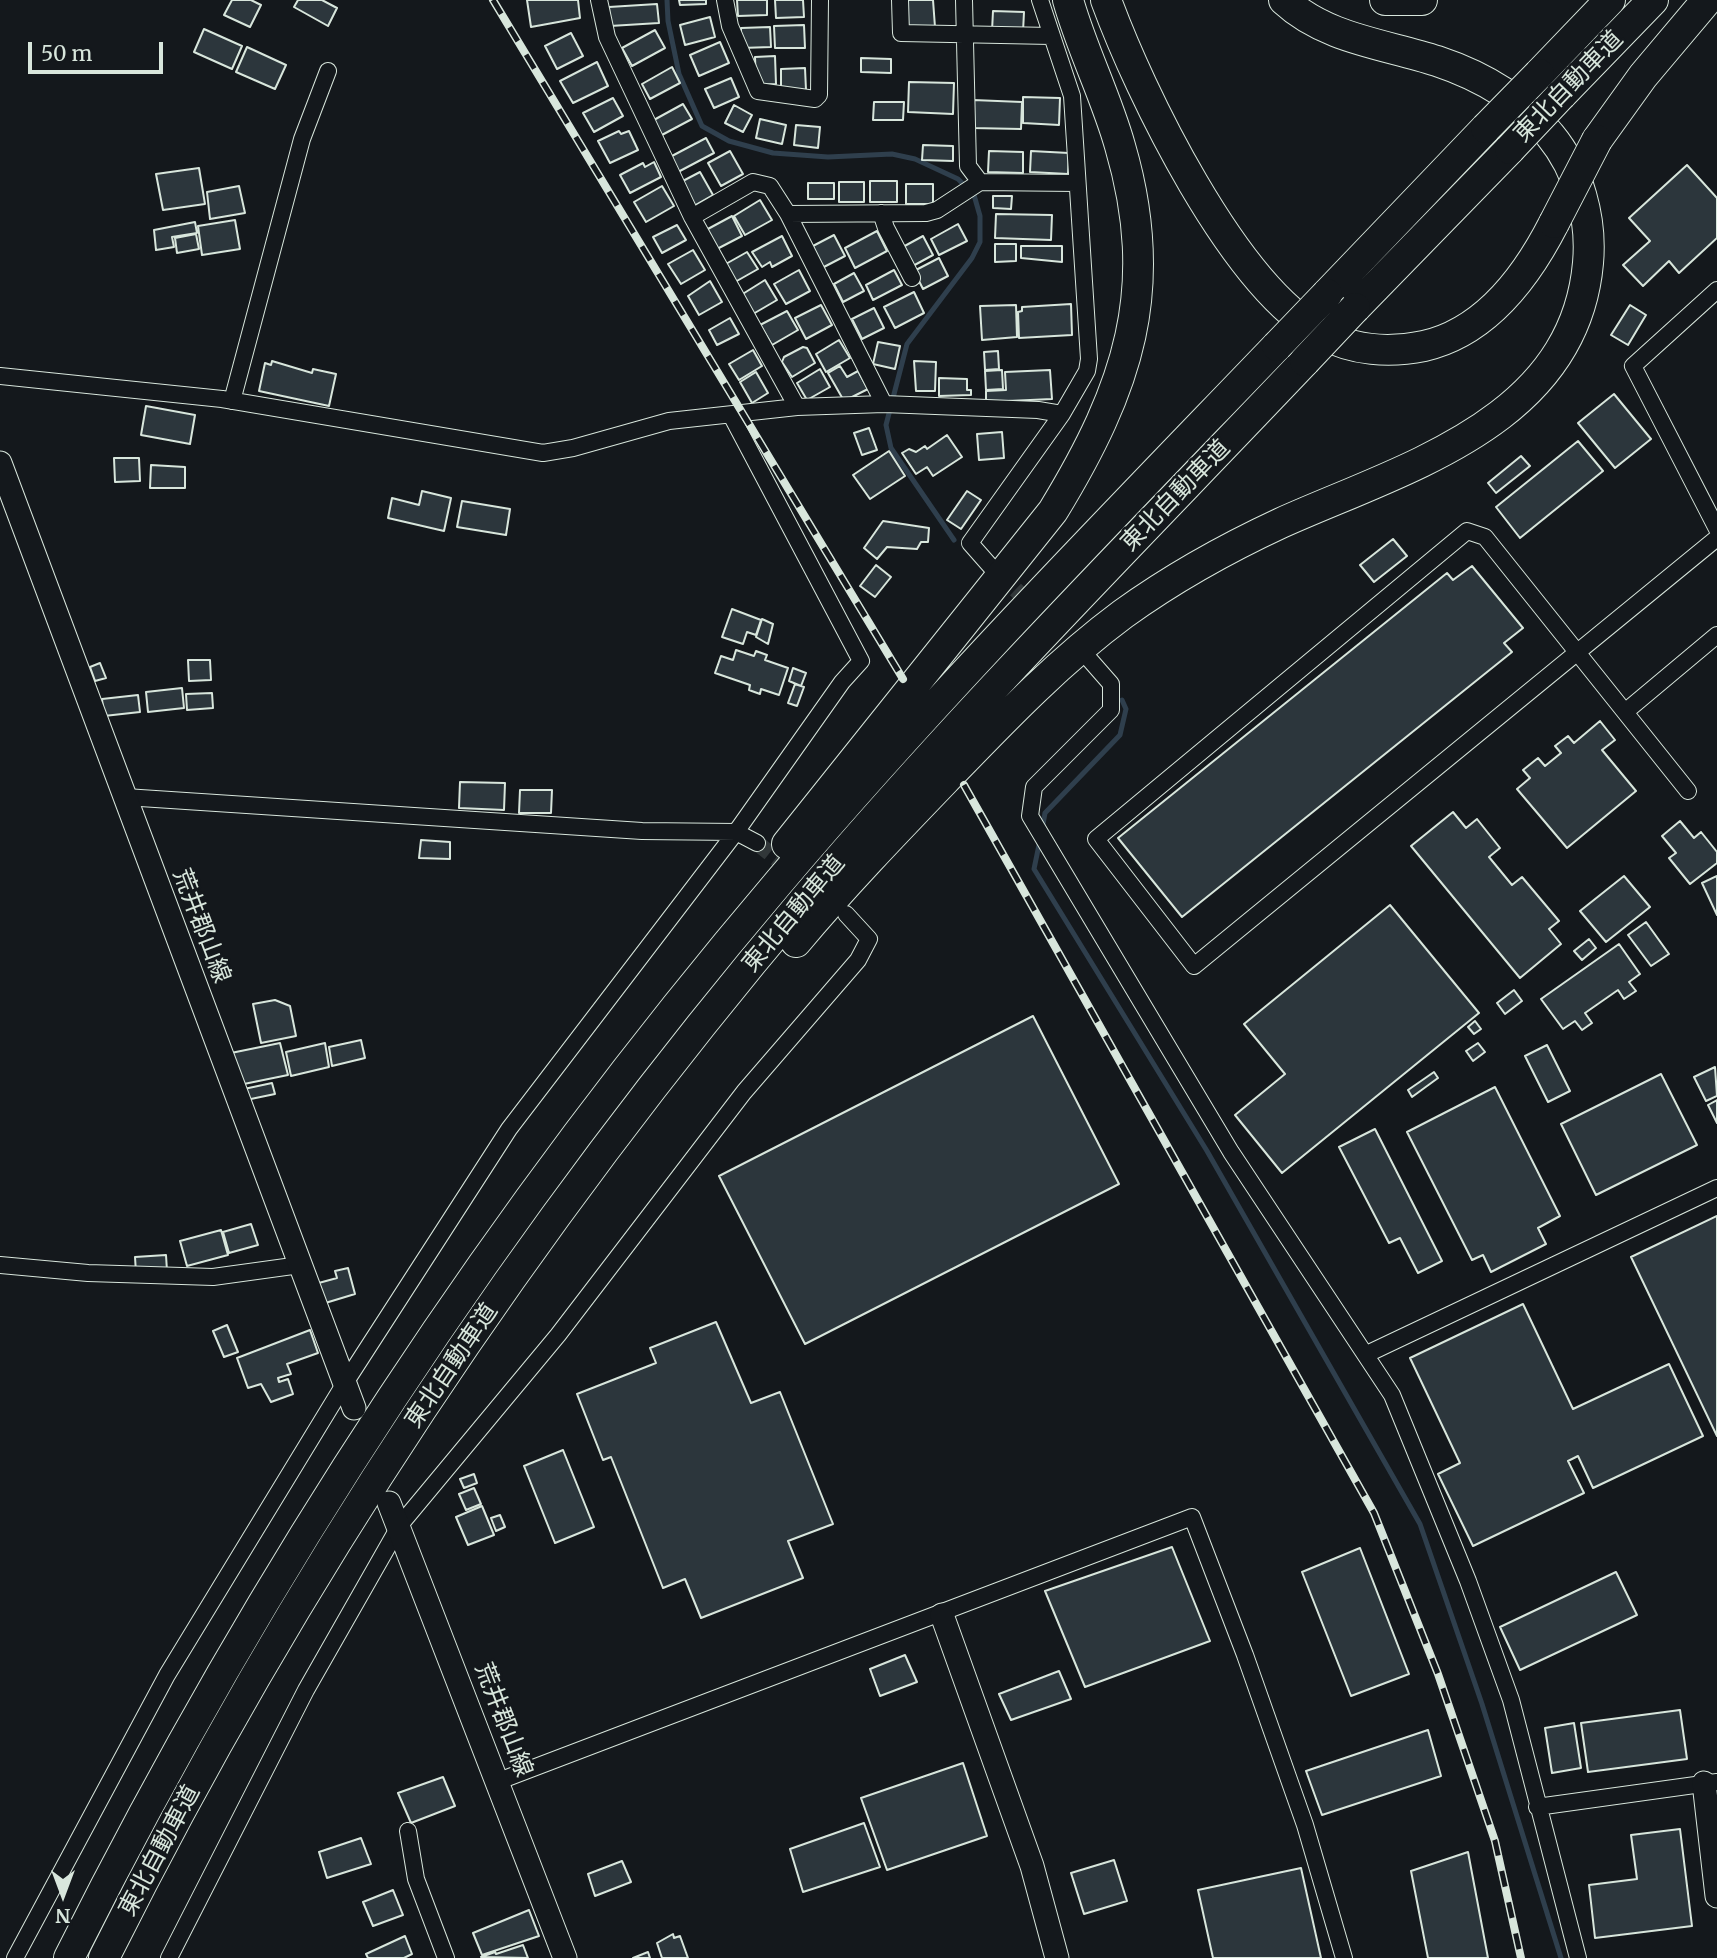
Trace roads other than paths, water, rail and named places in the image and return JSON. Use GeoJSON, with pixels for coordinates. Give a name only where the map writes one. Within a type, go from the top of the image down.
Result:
{"type":"FeatureCollection","features":[{"type":"Feature","properties":{"kind":"highway"},"geometry":{"type":"LineString","coordinates":[[624,1076],[690,972],[765,872],[1053,511],[1080,466],[1116,391],[1129,349],[1136,302],[1139,246],[1135,211],[1120,143],[1068,0]]}},
{"type":"Feature","properties":{"kind":"highway"},"geometry":{"type":"LineString","coordinates":[[1106,0],[1158,119],[1209,206],[1257,276],[1304,323],[1324,335],[1368,349],[1389,351],[1433,344],[1454,336],[1481,320],[1501,300],[1538,255],[1597,140],[1643,76],[1707,0]]}},
{"type":"Feature","properties":{"kind":"highway"},"geometry":{"type":"LineString","coordinates":[[651,1090],[740,1008],[875,853],[1030,692],[1075,652],[1151,594],[1196,565],[1281,523],[1414,467],[1479,431],[1525,393],[1560,351],[1586,284],[1589,249],[1582,199],[1570,165],[1551,136],[1523,106],[1496,86],[1436,61],[1341,34],[1308,19],[1284,0]]}},
{"type":"Feature","properties":{"kind":"highway"},"geometry":{"type":"LineString","coordinates":[[1385,0],[1422,0]]}},
{"type":"Feature","properties":{"kind":"highway","name":"東北自動車道"},"geometry":{"type":"LineString","coordinates":[[69,1958],[128,1841],[288,1562],[418,1359],[543,1182],[624,1076],[778,883],[1027,605],[1610,0]]}},
{"type":"Feature","properties":{"kind":"highway","name":"東北自動車道"},"geometry":{"type":"LineString","coordinates":[[104,1958],[149,1867],[276,1642],[384,1467],[518,1269],[651,1090],[856,840],[1051,626],[1653,0]]}},
{"type":"Feature","properties":{"kind":"main road","name":"荒井郡山線"},"geometry":{"type":"LineString","coordinates":[[0,463],[354,1408]]}},
{"type":"Feature","properties":{"kind":"main road","name":"荒井郡山線"},"geometry":{"type":"LineString","coordinates":[[389,1503],[400,1525],[565,1958]]}},
{"type":"Feature","properties":{"kind":"main road"},"geometry":{"type":"LineString","coordinates":[[942,1615],[1032,1866],[1057,1958]]}},
{"type":"Feature","properties":{"kind":"main road"},"geometry":{"type":"LineString","coordinates":[[1710,1782],[1717,1896]]}},
{"type":"Feature","properties":{"kind":"street"},"geometry":{"type":"LineString","coordinates":[[599,0],[607,37],[692,217],[797,407]]}},
{"type":"Feature","properties":{"kind":"street"},"geometry":{"type":"LineString","coordinates":[[725,0],[730,26],[758,91],[815,99],[819,95],[820,0]]}},
{"type":"Feature","properties":{"kind":"street"},"geometry":{"type":"LineString","coordinates":[[900,0],[901,33],[1051,36]]}},
{"type":"Feature","properties":{"kind":"street"},"geometry":{"type":"LineString","coordinates":[[964,0],[968,166],[980,182]]}},
{"type":"Feature","properties":{"kind":"street"},"geometry":{"type":"LineString","coordinates":[[992,568],[970,543],[1062,414],[1087,371],[1089,359],[1072,96],[1040,0]]}},
{"type":"Feature","properties":{"kind":"street"},"geometry":{"type":"LineString","coordinates":[[232,401],[302,139],[328,71]]}},
{"type":"Feature","properties":{"kind":"street"},"geometry":{"type":"LineString","coordinates":[[692,217],[753,182],[770,186],[788,214],[884,404]]}},
{"type":"Feature","properties":{"kind":"street"},"geometry":{"type":"LineString","coordinates":[[788,214],[932,212],[980,182],[1076,183]]}},
{"type":"Feature","properties":{"kind":"street"},"geometry":{"type":"LineString","coordinates":[[881,213],[912,278]]}},
{"type":"Feature","properties":{"kind":"street"},"geometry":{"type":"LineString","coordinates":[[1717,290],[1633,366],[1717,529]]}},
{"type":"Feature","properties":{"kind":"street"},"geometry":{"type":"LineString","coordinates":[[0,376],[232,401],[543,453],[573,448],[669,421],[797,407],[884,404],[1038,410],[1062,414]]}},
{"type":"Feature","properties":{"kind":"street"},"geometry":{"type":"LineString","coordinates":[[15,1958],[167,1675],[345,1383],[509,1129],[736,832],[842,682],[861,661],[731,415]]}},
{"type":"Feature","properties":{"kind":"street"},"geometry":{"type":"LineString","coordinates":[[1688,791],[1578,653],[1485,537],[1466,531],[1096,839],[1194,966],[1578,653],[1717,538]]}},
{"type":"Feature","properties":{"kind":"street"},"geometry":{"type":"LineString","coordinates":[[1625,712],[1717,635]]}},
{"type":"Feature","properties":{"kind":"street"},"geometry":{"type":"LineString","coordinates":[[1090,660],[1111,684],[1111,710],[1034,787],[1030,817],[1231,1152],[1392,1395],[1468,1581],[1511,1700],[1578,1958]]}},
{"type":"Feature","properties":{"kind":"street"},"geometry":{"type":"LineString","coordinates":[[125,797],[642,831],[736,832],[757,844]]}},
{"type":"Feature","properties":{"kind":"street"},"geometry":{"type":"LineString","coordinates":[[169,1958],[306,1690],[400,1525],[558,1335],[744,1092],[858,961],[869,940],[846,914]]}},
{"type":"Feature","properties":{"kind":"street"},"geometry":{"type":"LineString","coordinates":[[1367,1354],[1717,1188]]}},
{"type":"Feature","properties":{"kind":"street"},"geometry":{"type":"LineString","coordinates":[[0,1265],[88,1273],[213,1277],[300,1265]]}},
{"type":"Feature","properties":{"kind":"street"},"geometry":{"type":"LineString","coordinates":[[499,1781],[942,1615],[1192,1517],[1245,1655],[1305,1825],[1344,1958]]}},
{"type":"Feature","properties":{"kind":"street"},"geometry":{"type":"LineString","coordinates":[[1537,1807],[1710,1782]]}},
{"type":"Feature","properties":{"kind":"street"},"geometry":{"type":"LineString","coordinates":[[408,1831],[416,1879],[446,1958]]}},
{"type":"Feature","properties":{"kind":"waterway"},"geometry":{"type":"LineString","coordinates":[[667,0],[668,21],[679,74],[702,126],[729,141],[773,153],[828,157],[892,154],[915,159],[958,179],[974,195],[980,216],[980,242],[972,258],[907,344],[886,425],[891,448],[954,540]]}},
{"type":"Feature","properties":{"kind":"waterway"},"geometry":{"type":"LineString","coordinates":[[1042,830],[1045,813],[1120,735],[1126,709],[1122,700]]}},
{"type":"Feature","properties":{"kind":"waterway"},"geometry":{"type":"LineString","coordinates":[[1040,840],[1034,869],[1207,1151],[1420,1524],[1482,1704],[1561,1958]]}},
{"type":"Feature","properties":{"kind":"tunnel"},"geometry":{"type":"LineString","coordinates":[[998,573],[1084,654]]}},
{"type":"Feature","properties":{"kind":"tunnel"},"geometry":{"type":"LineString","coordinates":[[757,843],[795,873]]}},
{"type":"Feature","properties":{"kind":"railway"},"geometry":{"type":"LineString","coordinates":[[493,0],[903,679]]}},
{"type":"Feature","properties":{"kind":"railway"},"geometry":{"type":"LineString","coordinates":[[964,785],[1374,1513],[1438,1674],[1495,1841],[1521,1958]]}}]}
